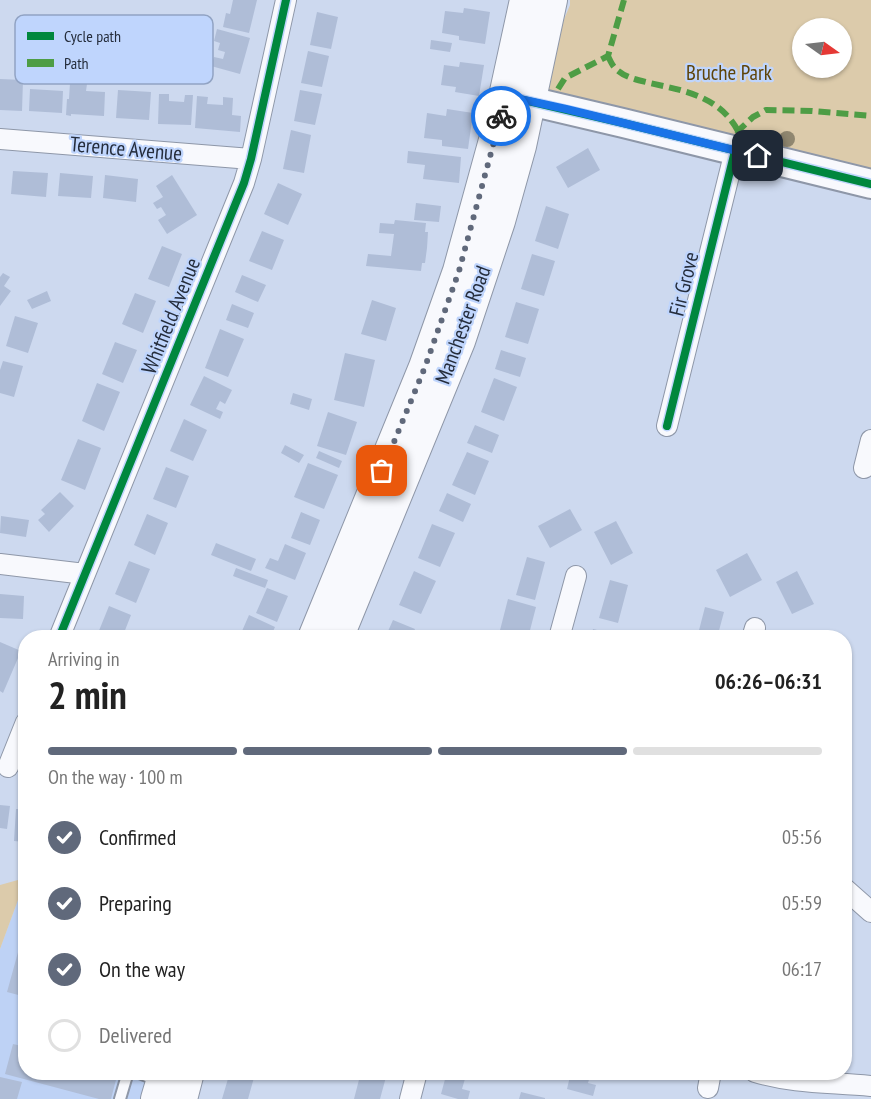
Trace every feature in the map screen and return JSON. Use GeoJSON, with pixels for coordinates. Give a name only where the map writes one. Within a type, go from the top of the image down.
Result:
{"type":"FeatureCollection","features":[{"type":"Feature","properties":{"kind":"main road","name":"Manchester Road"},"geometry":{"type":"LineString","coordinates":[[340,630],[459,341],[499,220],[520,146],[518,98],[526,0]]}},
{"type":"Feature","properties":{"kind":"main road","name":"Manchester Road"},"geometry":{"type":"LineString","coordinates":[[317,630],[425,367],[455,282],[497,132],[518,98],[551,0]]}},
{"type":"Feature","properties":{"kind":"street","name":"Whitfield Avenue"},"geometry":{"type":"LineString","coordinates":[[62,630],[244,183],[286,0]]}},
{"type":"Feature","properties":{"kind":"street"},"geometry":{"type":"LineString","coordinates":[[518,98],[871,184]]}},
{"type":"Feature","properties":{"kind":"street","name":"Terence Avenue"},"geometry":{"type":"LineString","coordinates":[[0,139],[251,159]]}},
{"type":"Feature","properties":{"kind":"street","name":"Fir Grove"},"geometry":{"type":"LineString","coordinates":[[667,426],[735,151]]}},
{"type":"Feature","properties":{"kind":"street"},"geometry":{"type":"LineString","coordinates":[[864,468],[871,440]]}},
{"type":"Feature","properties":{"kind":"street"},"geometry":{"type":"LineString","coordinates":[[0,564],[85,574]]}},
{"type":"Feature","properties":{"kind":"street"},"geometry":{"type":"LineString","coordinates":[[561,630],[576,576]]}},
{"type":"Feature","properties":{"kind":"street"},"geometry":{"type":"LineString","coordinates":[[11,768],[18,747]]}},
{"type":"Feature","properties":{"kind":"street"},"geometry":{"type":"LineString","coordinates":[[852,895],[871,912]]}},
{"type":"Feature","properties":{"kind":"street"},"geometry":{"type":"LineString","coordinates":[[410,1099],[415,1080]]}},
{"type":"Feature","properties":{"kind":"street"},"geometry":{"type":"LineString","coordinates":[[783,1080],[871,1086]]}},
{"type":"Feature","properties":{"kind":"lane"},"geometry":{"type":"LineString","coordinates":[[120,1099],[126,1080]]}},
{"type":"Feature","properties":{"kind":"shaded area"},"geometry":{"type":"Polygon","coordinates":[[[18,900],[18,1080],[149,1080],[143,1099],[0,1099],[0,949],[18,900]]]}},
{"type":"Feature","properties":{"kind":"green space","name":"Bruche Park"},"geometry":{"type":"Polygon","coordinates":[[[570,0],[871,0],[871,184],[532,95],[570,5],[570,0]]]}},
{"type":"Feature","properties":{"kind":"green space"},"geometry":{"type":"Polygon","coordinates":[[[18,880],[18,900],[0,949],[0,885],[18,880]]]}},
{"type":"Feature","properties":{"kind":"building"},"geometry":{"type":"Polygon","coordinates":[[[233,0],[257,0],[249,33],[223,27],[226,13],[230,14],[233,0]]]}},
{"type":"Feature","properties":{"kind":"building"},"geometry":{"type":"Polygon","coordinates":[[[464,8],[490,12],[485,44],[459,40],[459,36],[442,33],[445,11],[463,13],[464,8]]]}},
{"type":"Feature","properties":{"kind":"building"},"geometry":{"type":"Polygon","coordinates":[[[317,12],[338,17],[331,49],[310,45],[317,12]]]}},
{"type":"Feature","properties":{"kind":"building"},"geometry":{"type":"Polygon","coordinates":[[[217,29],[250,38],[240,74],[213,67],[214,57],[223,59],[225,52],[218,50],[220,43],[214,41],[217,29]]]}},
{"type":"Feature","properties":{"kind":"building"},"geometry":{"type":"Polygon","coordinates":[[[431,40],[452,43],[450,52],[430,49],[431,40]]]}},
{"type":"Feature","properties":{"kind":"building"},"geometry":{"type":"Polygon","coordinates":[[[308,51],[329,56],[322,87],[301,83],[308,51]]]}},
{"type":"Feature","properties":{"kind":"building"},"geometry":{"type":"Polygon","coordinates":[[[460,62],[484,65],[479,96],[455,92],[456,87],[441,85],[444,65],[459,67],[460,62]]]}},
{"type":"Feature","properties":{"kind":"building"},"geometry":{"type":"Polygon","coordinates":[[[0,79],[15,80],[15,84],[23,84],[22,111],[0,110],[0,79]]]}},
{"type":"Feature","properties":{"kind":"building"},"geometry":{"type":"Polygon","coordinates":[[[70,84],[87,84],[86,91],[105,92],[104,116],[66,115],[67,99],[69,99],[70,84]]]}},
{"type":"Feature","properties":{"kind":"building"},"geometry":{"type":"Polygon","coordinates":[[[30,89],[63,91],[62,113],[29,111],[30,89]]]}},
{"type":"Feature","properties":{"kind":"building"},"geometry":{"type":"Polygon","coordinates":[[[118,90],[151,92],[149,120],[116,118],[118,90]]]}},
{"type":"Feature","properties":{"kind":"building"},"geometry":{"type":"Polygon","coordinates":[[[300,90],[322,94],[315,125],[294,121],[300,90]]]}},
{"type":"Feature","properties":{"kind":"building"},"geometry":{"type":"Polygon","coordinates":[[[159,94],[169,94],[169,101],[184,102],[185,95],[193,95],[191,125],[158,124],[159,94]]]}},
{"type":"Feature","properties":{"kind":"building"},"geometry":{"type":"Polygon","coordinates":[[[197,96],[208,97],[207,104],[223,105],[223,97],[233,98],[232,115],[241,116],[240,132],[195,128],[197,96]]]}},
{"type":"Feature","properties":{"kind":"building"},"geometry":{"type":"Polygon","coordinates":[[[447,109],[473,113],[468,149],[442,146],[442,140],[424,138],[427,113],[446,116],[447,109]]]}},
{"type":"Feature","properties":{"kind":"building"},"geometry":{"type":"Polygon","coordinates":[[[291,130],[311,135],[304,173],[283,169],[291,130]]]}},
{"type":"Feature","properties":{"kind":"building"},"geometry":{"type":"Polygon","coordinates":[[[588,148],[600,170],[568,188],[556,167],[588,148]]]}},
{"type":"Feature","properties":{"kind":"building"},"geometry":{"type":"Polygon","coordinates":[[[408,151],[461,157],[459,183],[423,179],[425,165],[407,163],[408,151]]]}},
{"type":"Feature","properties":{"kind":"building"},"geometry":{"type":"Polygon","coordinates":[[[13,171],[48,173],[46,197],[11,194],[13,171]]]}},
{"type":"Feature","properties":{"kind":"building"},"geometry":{"type":"Polygon","coordinates":[[[60,173],[93,176],[91,198],[58,196],[60,173]]]}},
{"type":"Feature","properties":{"kind":"building"},"geometry":{"type":"Polygon","coordinates":[[[105,175],[138,179],[136,202],[103,198],[105,175]]]}},
{"type":"Feature","properties":{"kind":"building"},"geometry":{"type":"Polygon","coordinates":[[[172,175],[197,215],[167,234],[158,220],[166,215],[161,207],[157,209],[153,203],[163,197],[156,186],[172,175]]]}},
{"type":"Feature","properties":{"kind":"building"},"geometry":{"type":"Polygon","coordinates":[[[278,183],[302,194],[288,225],[264,214],[278,183]]]}},
{"type":"Feature","properties":{"kind":"building"},"geometry":{"type":"Polygon","coordinates":[[[416,203],[441,206],[439,222],[414,220],[416,203]]]}},
{"type":"Feature","properties":{"kind":"building"},"geometry":{"type":"Polygon","coordinates":[[[546,206],[569,214],[558,249],[535,241],[546,206]]]}},
{"type":"Feature","properties":{"kind":"building"},"geometry":{"type":"Polygon","coordinates":[[[395,220],[426,223],[427,248],[425,263],[422,263],[421,271],[366,266],[368,254],[391,256],[394,234],[379,233],[380,223],[394,224],[395,220]]]}},
{"type":"Feature","properties":{"kind":"building"},"geometry":{"type":"Polygon","coordinates":[[[262,231],[284,240],[272,270],[249,261],[262,231]]]}},
{"type":"Feature","properties":{"kind":"building"},"geometry":{"type":"Polygon","coordinates":[[[162,246],[182,254],[169,287],[148,279],[162,246]]]}},
{"type":"Feature","properties":{"kind":"building"},"geometry":{"type":"Polygon","coordinates":[[[532,254],[555,261],[544,296],[521,289],[532,254]]]}},
{"type":"Feature","properties":{"kind":"building"},"geometry":{"type":"Polygon","coordinates":[[[3,273],[10,277],[4,286],[11,291],[0,306],[0,277],[3,273]]]}},
{"type":"Feature","properties":{"kind":"building"},"geometry":{"type":"Polygon","coordinates":[[[242,275],[266,285],[258,302],[235,292],[242,275]]]}},
{"type":"Feature","properties":{"kind":"building"},"geometry":{"type":"Polygon","coordinates":[[[47,291],[51,301],[32,309],[27,300],[47,291]]]}},
{"type":"Feature","properties":{"kind":"building"},"geometry":{"type":"Polygon","coordinates":[[[135,293],[156,301],[143,333],[122,324],[135,293]]]}},
{"type":"Feature","properties":{"kind":"building"},"geometry":{"type":"Polygon","coordinates":[[[372,300],[396,308],[386,341],[361,334],[372,300]]]}},
{"type":"Feature","properties":{"kind":"building"},"geometry":{"type":"Polygon","coordinates":[[[516,302],[539,309],[528,344],[505,337],[516,302]]]}},
{"type":"Feature","properties":{"kind":"building"},"geometry":{"type":"Polygon","coordinates":[[[232,304],[254,313],[248,328],[226,320],[232,304]]]}},
{"type":"Feature","properties":{"kind":"building"},"geometry":{"type":"Polygon","coordinates":[[[15,316],[38,323],[28,353],[6,346],[15,316]]]}},
{"type":"Feature","properties":{"kind":"building"},"geometry":{"type":"Polygon","coordinates":[[[220,329],[244,339],[228,377],[205,368],[220,329]]]}},
{"type":"Feature","properties":{"kind":"building"},"geometry":{"type":"Polygon","coordinates":[[[115,342],[137,350],[123,383],[102,374],[115,342]]]}},
{"type":"Feature","properties":{"kind":"building"},"geometry":{"type":"Polygon","coordinates":[[[501,350],[526,358],[520,377],[495,369],[501,350]]]}},
{"type":"Feature","properties":{"kind":"building"},"geometry":{"type":"Polygon","coordinates":[[[345,353],[375,360],[364,407],[334,400],[345,353]]]}},
{"type":"Feature","properties":{"kind":"building"},"geometry":{"type":"Polygon","coordinates":[[[3,361],[23,366],[14,397],[0,393],[0,370],[3,361]]]}},
{"type":"Feature","properties":{"kind":"building"},"geometry":{"type":"Polygon","coordinates":[[[204,376],[232,390],[225,404],[220,401],[216,409],[223,412],[220,419],[190,405],[204,376]]]}},
{"type":"Feature","properties":{"kind":"building"},"geometry":{"type":"Polygon","coordinates":[[[494,378],[517,387],[504,421],[481,412],[494,378]]]}},
{"type":"Feature","properties":{"kind":"building"},"geometry":{"type":"Polygon","coordinates":[[[97,383],[120,392],[104,431],[82,421],[97,383]]]}},
{"type":"Feature","properties":{"kind":"building"},"geometry":{"type":"Polygon","coordinates":[[[293,393],[312,399],[309,410],[290,404],[293,393]]]}},
{"type":"Feature","properties":{"kind":"building"},"geometry":{"type":"Polygon","coordinates":[[[328,412],[357,422],[346,455],[317,446],[328,412]]]}},
{"type":"Feature","properties":{"kind":"building"},"geometry":{"type":"Polygon","coordinates":[[[184,419],[207,430],[193,461],[170,451],[184,419]]]}},
{"type":"Feature","properties":{"kind":"building"},"geometry":{"type":"Polygon","coordinates":[[[475,425],[499,435],[492,453],[467,443],[475,425]]]}},
{"type":"Feature","properties":{"kind":"building"},"geometry":{"type":"Polygon","coordinates":[[[78,439],[101,448],[85,490],[61,480],[78,439]]]}},
{"type":"Feature","properties":{"kind":"building"},"geometry":{"type":"Polygon","coordinates":[[[285,445],[304,455],[299,463],[281,453],[285,445]]]}},
{"type":"Feature","properties":{"kind":"building"},"geometry":{"type":"Polygon","coordinates":[[[319,451],[342,461],[339,468],[316,458],[319,451]]]}},
{"type":"Feature","properties":{"kind":"building"},"geometry":{"type":"Polygon","coordinates":[[[467,452],[489,461],[475,495],[452,485],[467,452]]]}},
{"type":"Feature","properties":{"kind":"building"},"geometry":{"type":"Polygon","coordinates":[[[308,463],[338,475],[324,509],[294,497],[308,463]]]}},
{"type":"Feature","properties":{"kind":"building"},"geometry":{"type":"Polygon","coordinates":[[[166,467],[189,476],[176,508],[153,499],[166,467]]]}},
{"type":"Feature","properties":{"kind":"building"},"geometry":{"type":"Polygon","coordinates":[[[60,492],[74,506],[49,532],[38,520],[45,514],[41,510],[60,492]]]}},
{"type":"Feature","properties":{"kind":"building"},"geometry":{"type":"Polygon","coordinates":[[[447,493],[471,504],[463,522],[439,511],[447,493]]]}},
{"type":"Feature","properties":{"kind":"building"},"geometry":{"type":"Polygon","coordinates":[[[570,509],[582,530],[550,548],[538,526],[570,509]]]}},
{"type":"Feature","properties":{"kind":"building"},"geometry":{"type":"Polygon","coordinates":[[[301,512],[320,520],[310,545],[291,538],[301,512]]]}},
{"type":"Feature","properties":{"kind":"building"},"geometry":{"type":"Polygon","coordinates":[[[147,514],[168,523],[155,555],[134,545],[147,514]]]}},
{"type":"Feature","properties":{"kind":"building"},"geometry":{"type":"Polygon","coordinates":[[[1,516],[29,520],[26,537],[0,533],[1,516]]]}},
{"type":"Feature","properties":{"kind":"building"},"geometry":{"type":"Polygon","coordinates":[[[616,521],[633,553],[611,565],[594,532],[616,521]]]}},
{"type":"Feature","properties":{"kind":"building"},"geometry":{"type":"Polygon","coordinates":[[[432,524],[455,533],[440,567],[418,558],[432,524]]]}},
{"type":"Feature","properties":{"kind":"building"},"geometry":{"type":"Polygon","coordinates":[[[216,543],[256,559],[251,571],[211,555],[216,543]]]}},
{"type":"Feature","properties":{"kind":"building"},"geometry":{"type":"Polygon","coordinates":[[[285,544],[306,553],[295,580],[265,568],[270,558],[278,561],[285,544]]]}},
{"type":"Feature","properties":{"kind":"building"},"geometry":{"type":"Polygon","coordinates":[[[747,553],[762,580],[730,597],[716,570],[747,553]]]}},
{"type":"Feature","properties":{"kind":"building"},"geometry":{"type":"Polygon","coordinates":[[[527,557],[545,562],[535,600],[516,595],[527,557]]]}},
{"type":"Feature","properties":{"kind":"building"},"geometry":{"type":"Polygon","coordinates":[[[129,561],[150,569],[136,603],[115,594],[129,561]]]}},
{"type":"Feature","properties":{"kind":"building"},"geometry":{"type":"Polygon","coordinates":[[[236,568],[268,580],[265,588],[233,576],[236,568]]]}},
{"type":"Feature","properties":{"kind":"building"},"geometry":{"type":"Polygon","coordinates":[[[414,571],[436,581],[421,614],[399,605],[414,571]]]}},
{"type":"Feature","properties":{"kind":"building"},"geometry":{"type":"Polygon","coordinates":[[[797,571],[814,604],[792,614],[776,582],[797,571]]]}},
{"type":"Feature","properties":{"kind":"building"},"geometry":{"type":"Polygon","coordinates":[[[610,580],[628,585],[618,623],[599,618],[610,580]]]}},
{"type":"Feature","properties":{"kind":"building"},"geometry":{"type":"Polygon","coordinates":[[[267,588],[288,596],[277,622],[256,613],[267,588]]]}},
{"type":"Feature","properties":{"kind":"building"},"geometry":{"type":"Polygon","coordinates":[[[0,594],[24,596],[23,619],[0,618],[0,594]]]}},
{"type":"Feature","properties":{"kind":"building"},"geometry":{"type":"Polygon","coordinates":[[[508,599],[536,607],[530,630],[500,630],[508,599]]]}},
{"type":"Feature","properties":{"kind":"building"},"geometry":{"type":"Polygon","coordinates":[[[109,606],[131,615],[125,630],[99,630],[109,606]]]}},
{"type":"Feature","properties":{"kind":"building"},"geometry":{"type":"Polygon","coordinates":[[[705,607],[724,612],[719,630],[699,630],[705,607]]]}},
{"type":"Feature","properties":{"kind":"building"},"geometry":{"type":"Polygon","coordinates":[[[249,615],[275,627],[274,630],[242,630],[249,615]]]}},
{"type":"Feature","properties":{"kind":"building"},"geometry":{"type":"Polygon","coordinates":[[[393,620],[415,629],[415,630],[389,630],[393,620]]]}},
{"type":"Feature","properties":{"kind":"building"},"geometry":{"type":"Polygon","coordinates":[[[0,642],[18,650],[18,658],[3,693],[0,691],[0,642]]]}},
{"type":"Feature","properties":{"kind":"building"},"geometry":{"type":"Polygon","coordinates":[[[0,805],[10,806],[7,829],[0,828],[0,805]]]}},
{"type":"Feature","properties":{"kind":"building"},"geometry":{"type":"Polygon","coordinates":[[[16,809],[18,809],[18,841],[14,841],[16,809]]]}},
{"type":"Feature","properties":{"kind":"building"},"geometry":{"type":"Polygon","coordinates":[[[18,952],[18,995],[7,992],[18,952]]]}},
{"type":"Feature","properties":{"kind":"building"},"geometry":{"type":"Polygon","coordinates":[[[13,1044],[18,1045],[18,1077],[5,1074],[13,1044]]]}},
{"type":"Feature","properties":{"kind":"building"},"geometry":{"type":"Polygon","coordinates":[[[0,1077],[22,1082],[17,1099],[0,1099],[0,1077]]]}},
{"type":"Feature","properties":{"kind":"building"},"geometry":{"type":"Polygon","coordinates":[[[28,1080],[116,1080],[111,1099],[99,1099],[28,1080]]]}},
{"type":"Feature","properties":{"kind":"building"},"geometry":{"type":"Polygon","coordinates":[[[228,1080],[253,1080],[248,1099],[222,1099],[228,1080]]]}},
{"type":"Feature","properties":{"kind":"building"},"geometry":{"type":"Polygon","coordinates":[[[359,1080],[385,1080],[380,1099],[354,1099],[359,1080]]]}},
{"type":"Feature","properties":{"kind":"building"},"geometry":{"type":"Polygon","coordinates":[[[445,1080],[465,1080],[462,1089],[470,1091],[468,1099],[458,1099],[441,1094],[445,1080]]]}},
{"type":"Feature","properties":{"kind":"building"},"geometry":{"type":"Polygon","coordinates":[[[569,1080],[589,1080],[588,1083],[596,1085],[593,1096],[567,1089],[569,1080]]]}},
{"type":"Feature","properties":{"kind":"building"},"geometry":{"type":"Polygon","coordinates":[[[521,1092],[545,1098],[545,1099],[519,1099],[521,1092]]]}},
{"type":"Feature","properties":{"kind":"marked path"},"geometry":{"type":"LineString","coordinates":[[558,89],[565,78],[608,56],[624,0]]}},
{"type":"Feature","properties":{"kind":"marked path"},"geometry":{"type":"LineString","coordinates":[[608,56],[615,68],[627,76],[688,92],[711,103],[730,119],[738,131]]}},
{"type":"Feature","properties":{"kind":"marked path"},"geometry":{"type":"LineString","coordinates":[[735,151],[738,131],[753,117],[766,110],[871,116]]}},
{"type":"Feature","properties":{"kind":"cycle path"},"geometry":{"type":"LineString","coordinates":[[62,630],[244,183],[286,0]]}},
{"type":"Feature","properties":{"kind":"cycle path"},"geometry":{"type":"LineString","coordinates":[[506,96],[871,184]]}},
{"type":"Feature","properties":{"kind":"cycle path"},"geometry":{"type":"LineString","coordinates":[[667,426],[735,151]]}},
{"type":"Feature","properties":{"kind":"way so far"},"geometry":{"type":"LineString","coordinates":[[382,471],[425,367],[459,271],[501,116]]}},
{"type":"Feature","properties":{"kind":"route"},"geometry":{"type":"LineString","coordinates":[[501,116],[506,96],[758,156]]}}]}
